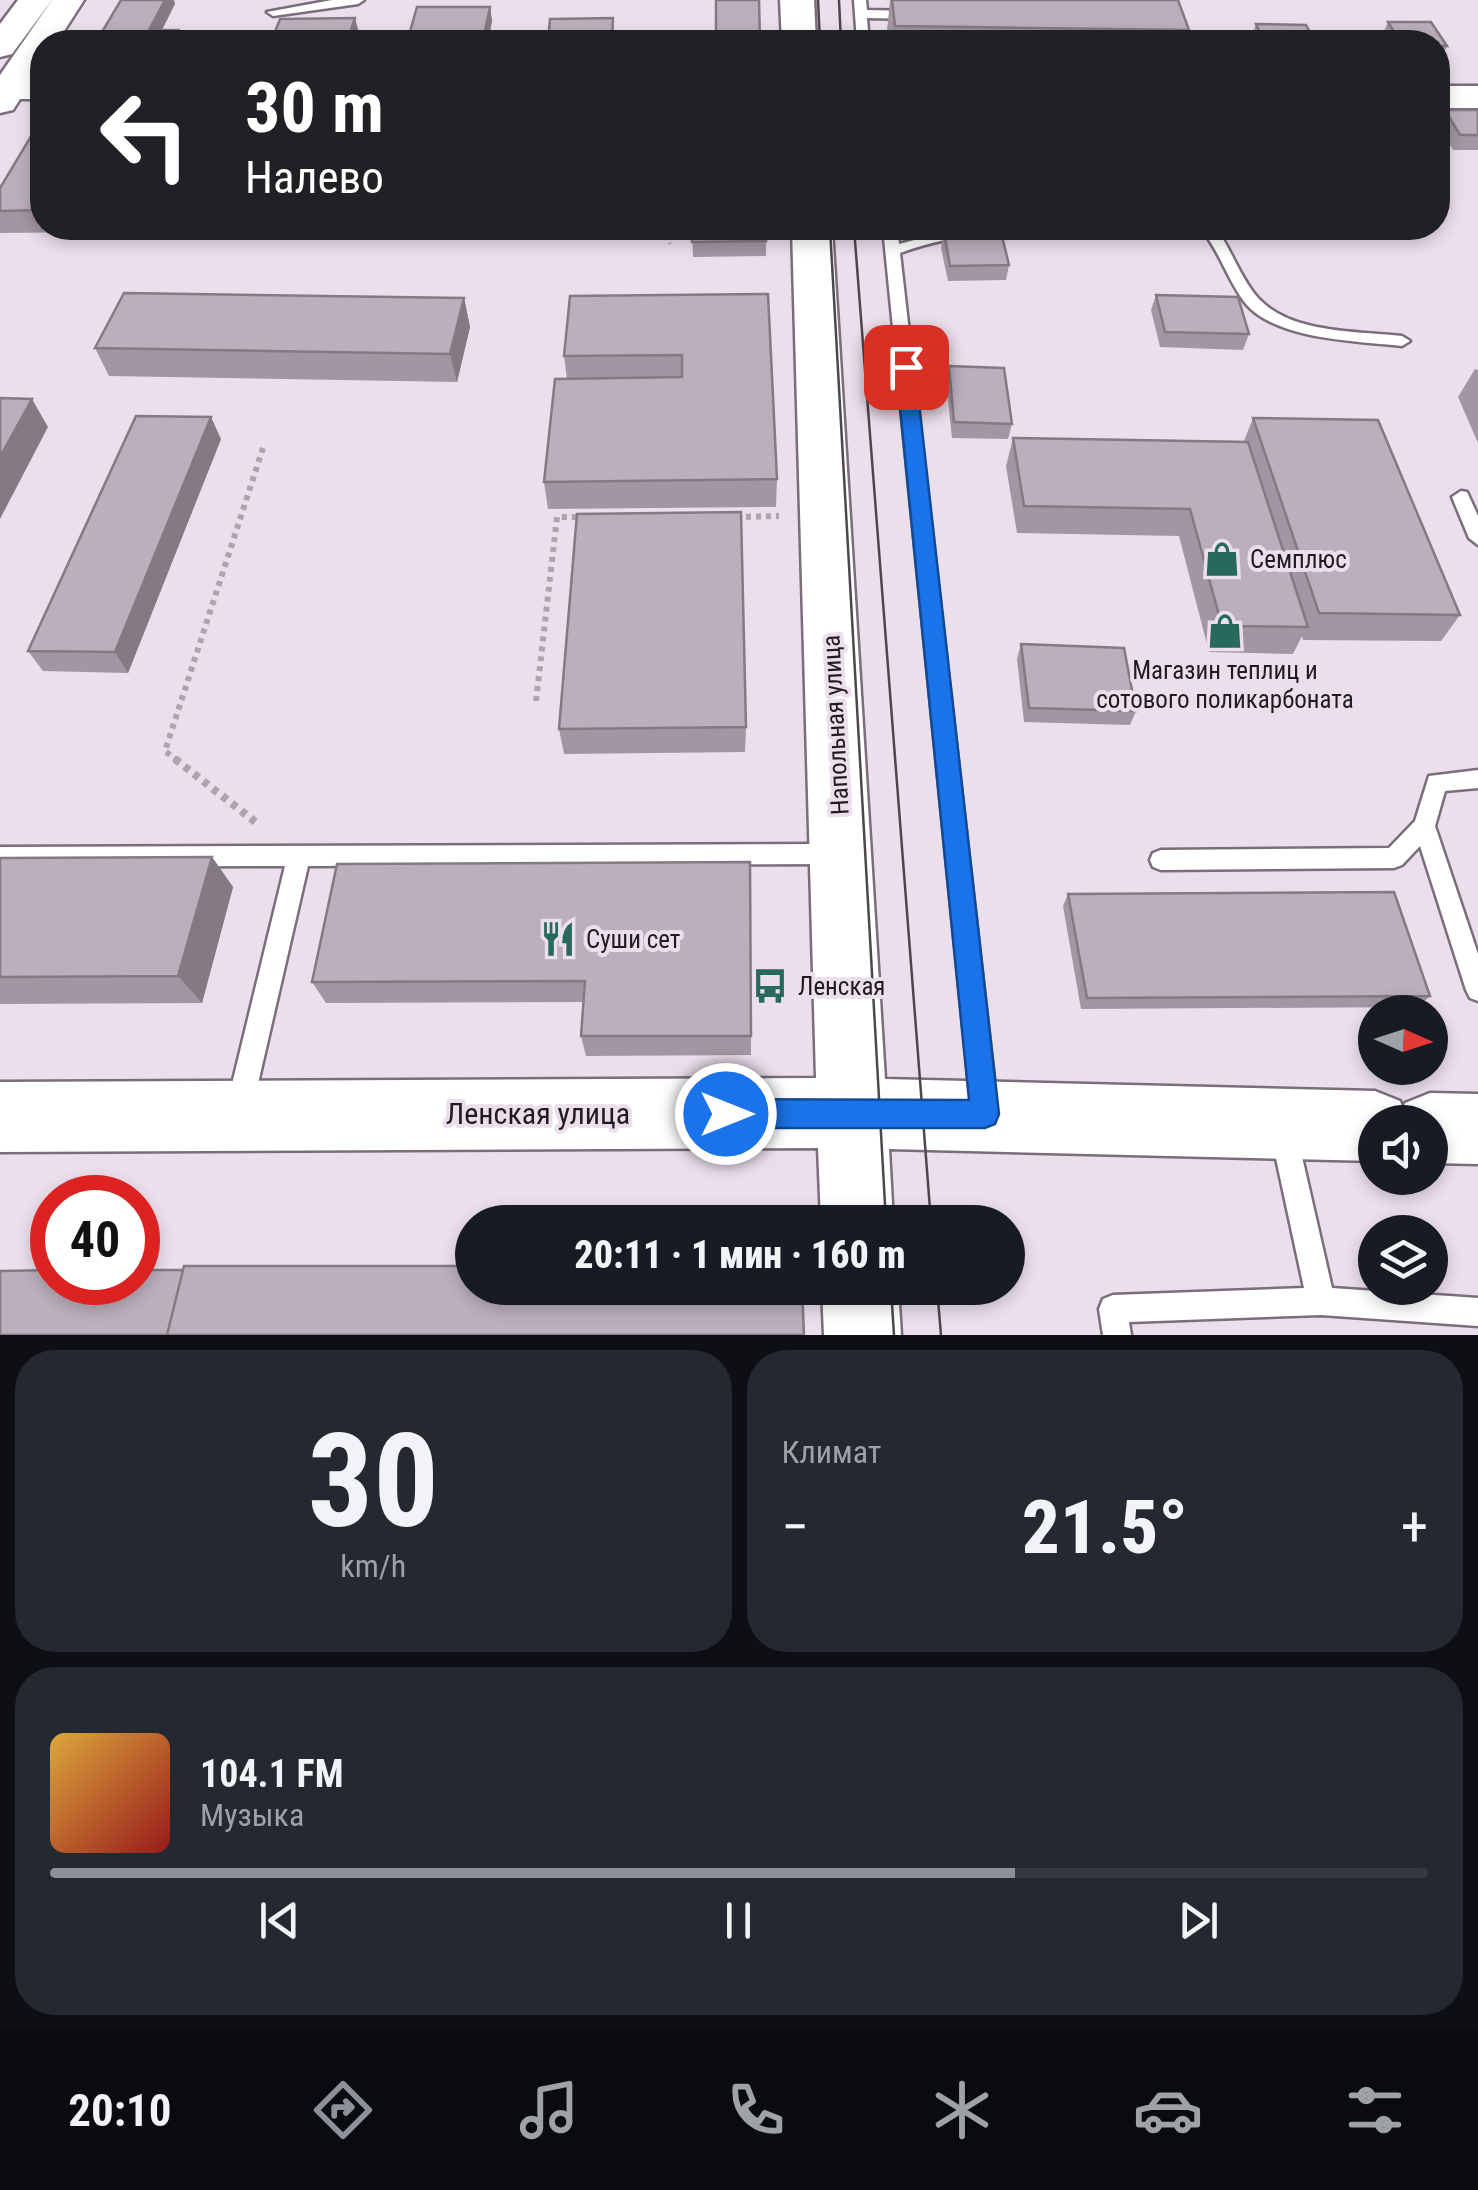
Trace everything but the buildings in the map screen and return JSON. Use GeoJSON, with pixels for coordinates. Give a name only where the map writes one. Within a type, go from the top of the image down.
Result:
{"type":"FeatureCollection","features":[{"type":"Feature","properties":{"kind":"street"},"geometry":{"type":"LineString","coordinates":[[0,47],[35,0]]}},
{"type":"Feature","properties":{"kind":"street"},"geometry":{"type":"LineString","coordinates":[[50,30],[68,0]]}},
{"type":"Feature","properties":{"kind":"street"},"geometry":{"type":"LineString","coordinates":[[797,0],[798,30]]}},
{"type":"Feature","properties":{"kind":"street"},"geometry":{"type":"LineString","coordinates":[[13,91],[30,63]]}},
{"type":"Feature","properties":{"kind":"street"},"geometry":{"type":"LineString","coordinates":[[1450,97],[1478,97]]}},
{"type":"Feature","properties":{"kind":"street","name":"Напольная улица"},"geometry":{"type":"LineString","coordinates":[[813,240],[856,1205]]}},
{"type":"Feature","properties":{"kind":"street","name":"Ленская улица"},"geometry":{"type":"LineString","coordinates":[[0,1117],[852,1113],[1358,1125]]}},
{"type":"Feature","properties":{"kind":"street"},"geometry":{"type":"LineString","coordinates":[[1448,1128],[1478,1129]]}},
{"type":"Feature","properties":{"kind":"street"},"geometry":{"type":"LineString","coordinates":[[861,1305],[863,1335]]}},
{"type":"Feature","properties":{"kind":"lane"},"geometry":{"type":"LineString","coordinates":[[273,12],[358,0]]}},
{"type":"Feature","properties":{"kind":"lane"},"geometry":{"type":"LineString","coordinates":[[860,7],[936,15]]}},
{"type":"Feature","properties":{"kind":"lane"},"geometry":{"type":"LineString","coordinates":[[892,240],[985,1114]]}},
{"type":"Feature","properties":{"kind":"lane"},"geometry":{"type":"LineString","coordinates":[[893,251],[916,240]]}},
{"type":"Feature","properties":{"kind":"lane"},"geometry":{"type":"LineString","coordinates":[[1216,240],[1256,306],[1283,320],[1329,332],[1402,341]]}},
{"type":"Feature","properties":{"kind":"lane"},"geometry":{"type":"LineString","coordinates":[[1461,497],[1478,538]]}},
{"type":"Feature","properties":{"kind":"lane"},"geometry":{"type":"LineString","coordinates":[[1161,860],[1394,858],[1424,826],[1437,782],[1478,779]]}},
{"type":"Feature","properties":{"kind":"lane"},"geometry":{"type":"LineString","coordinates":[[1424,826],[1478,990]]}},
{"type":"Feature","properties":{"kind":"lane"},"geometry":{"type":"LineString","coordinates":[[0,857],[840,854]]}},
{"type":"Feature","properties":{"kind":"lane"},"geometry":{"type":"LineString","coordinates":[[238,1116],[299,856]]}},
{"type":"Feature","properties":{"kind":"lane"},"geometry":{"type":"LineString","coordinates":[[1281,1123],[1321,1301]]}},
{"type":"Feature","properties":{"kind":"lane"},"geometry":{"type":"LineString","coordinates":[[1116,1335],[1113,1310],[1321,1301],[1478,1312]]}},
{"type":"Feature","properties":{"kind":"path"},"geometry":{"type":"LineString","coordinates":[[668,240],[670,244]]}},
{"type":"Feature","properties":{"kind":"path"},"geometry":{"type":"LineString","coordinates":[[263,448],[164,751],[299,856]]}},
{"type":"Feature","properties":{"kind":"path"},"geometry":{"type":"LineString","coordinates":[[725,516],[781,516]]}},
{"type":"Feature","properties":{"kind":"path"},"geometry":{"type":"LineString","coordinates":[[536,700],[557,517],[594,517]]}},
{"type":"Feature","properties":{"kind":"tram line"},"geometry":{"type":"LineString","coordinates":[[818,0],[819,30]]}},
{"type":"Feature","properties":{"kind":"tram line"},"geometry":{"type":"LineString","coordinates":[[839,0],[840,30]]}},
{"type":"Feature","properties":{"kind":"tram line"},"geometry":{"type":"LineString","coordinates":[[831,240],[885,1205]]}},
{"type":"Feature","properties":{"kind":"tram line"},"geometry":{"type":"LineString","coordinates":[[855,240],[930,1205]]}},
{"type":"Feature","properties":{"kind":"tram line"},"geometry":{"type":"LineString","coordinates":[[892,1305],[894,1335]]}},
{"type":"Feature","properties":{"kind":"tram line"},"geometry":{"type":"LineString","coordinates":[[938,1305],[941,1335]]}},
{"type":"Feature","properties":{"kind":"place","name":"Семплюс"},"geometry":{"type":"Point","coordinates":[1222,559]}},
{"type":"Feature","properties":{"kind":"place","name":"Магазин теплиц и сотового поликарбоната"},"geometry":{"type":"Point","coordinates":[1225,631]}},
{"type":"Feature","properties":{"kind":"place","name":"Суши сет"},"geometry":{"type":"Point","coordinates":[558,939]}},
{"type":"Feature","properties":{"kind":"place","name":"Ленская"},"geometry":{"type":"Point","coordinates":[770,986]}},
{"type":"Feature","properties":{"kind":"route"},"geometry":{"type":"LineString","coordinates":[[726,1114],[985,1114],[906,367]]}}]}
